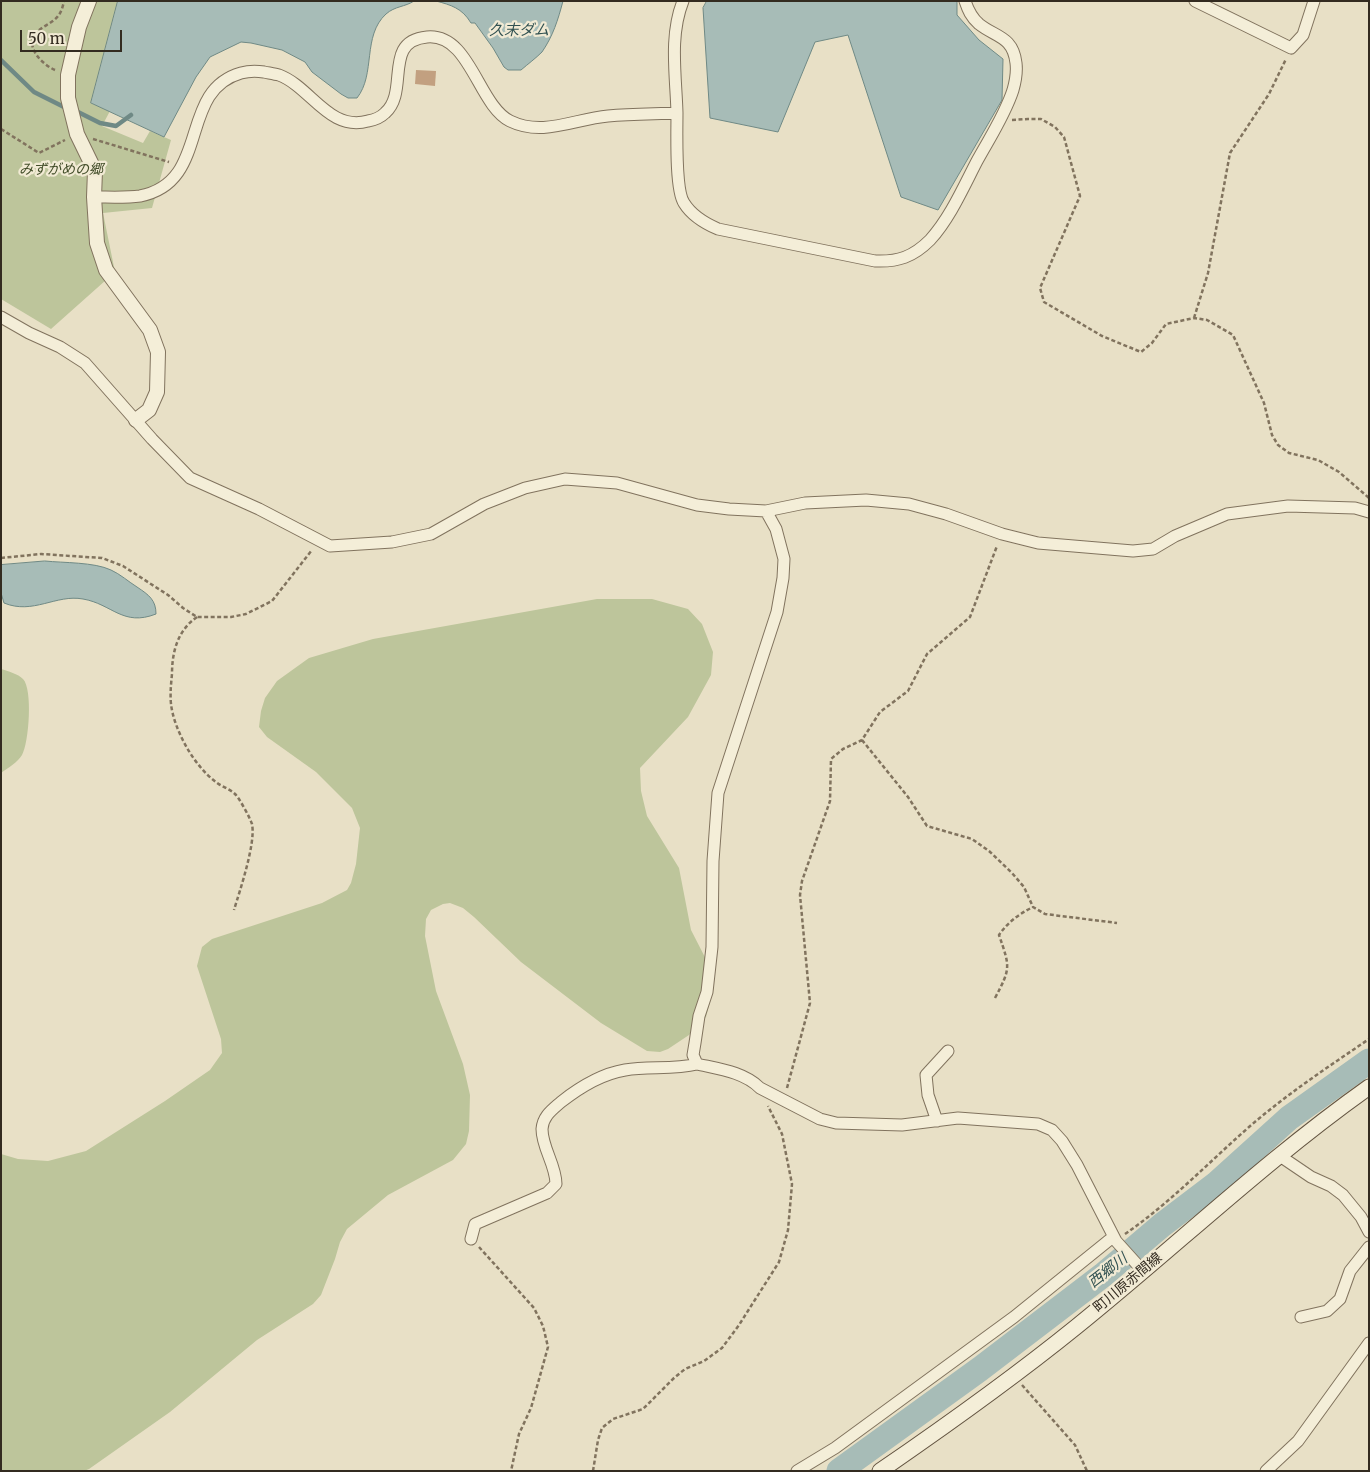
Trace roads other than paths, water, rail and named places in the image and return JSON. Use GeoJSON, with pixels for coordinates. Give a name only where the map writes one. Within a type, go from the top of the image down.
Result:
{"type":"FeatureCollection","features":[{"type":"Feature","properties":{"kind":"main road","name":"町川原赤間線"},"geometry":{"type":"LineString","coordinates":[[880,1471],[1015,1376],[1078,1326],[1139,1266],[1369,1086]]}},
{"type":"Feature","properties":{"kind":"street"},"geometry":{"type":"LineString","coordinates":[[89,1],[79,27],[68,75],[68,98],[77,134],[95,171],[94,197],[97,243],[106,270],[150,330],[158,352],[157,392],[149,410],[136,420]]}},
{"type":"Feature","properties":{"kind":"street"},"geometry":{"type":"LineString","coordinates":[[683,1],[677,17],[674,41],[678,175],[682,201],[700,220],[718,229],[875,261],[893,262],[910,256],[929,240],[945,220],[1014,89],[1016,64],[1013,50],[1002,38],[979,24],[970,14],[965,1]]}},
{"type":"Feature","properties":{"kind":"street"},"geometry":{"type":"LineString","coordinates":[[1195,1],[1291,48],[1303,35],[1314,1]]}},
{"type":"Feature","properties":{"kind":"street"},"geometry":{"type":"LineString","coordinates":[[94,197],[140,196],[152,192],[172,180],[183,166],[204,104],[224,80],[242,72],[259,71],[280,75],[339,120],[349,123],[376,119],[386,113],[393,103],[397,91],[399,57],[405,47],[416,40],[428,37],[442,38],[455,47],[493,105],[508,120],[526,127],[550,128],[606,117],[677,113]]}},
{"type":"Feature","properties":{"kind":"street"},"geometry":{"type":"LineString","coordinates":[[1,317],[29,333],[60,347],[85,363],[190,478],[259,509],[330,546],[392,542],[431,534],[484,504],[525,488],[565,479],[617,483],[697,505],[766,511],[805,503],[866,500],[909,504],[946,514],[1002,534],[1038,543],[1133,551],[1153,549],[1176,536],[1228,514],[1288,506],[1355,508],[1369,512]]}},
{"type":"Feature","properties":{"kind":"street"},"geometry":{"type":"LineString","coordinates":[[697,1064],[694,1049],[699,1016],[707,992],[712,947],[713,861],[718,793],[777,612],[783,578],[784,559],[776,529],[766,511]]}},
{"type":"Feature","properties":{"kind":"street"},"geometry":{"type":"LineString","coordinates":[[937,1121],[928,1095],[926,1075],[948,1051]]}},
{"type":"Feature","properties":{"kind":"street"},"geometry":{"type":"LineString","coordinates":[[471,1239],[474,1224],[547,1193],[556,1184],[556,1173],[542,1130],[545,1117],[578,1088],[626,1070],[683,1068],[697,1064],[738,1074],[752,1080],[760,1088],[820,1119],[836,1123],[902,1125],[958,1118],[1038,1124],[1052,1130],[1062,1141],[1077,1165],[1115,1239],[1139,1266]]}},
{"type":"Feature","properties":{"kind":"street"},"geometry":{"type":"LineString","coordinates":[[1280,1156],[1311,1177],[1331,1186],[1343,1195],[1361,1217],[1369,1232]]}},
{"type":"Feature","properties":{"kind":"street"},"geometry":{"type":"LineString","coordinates":[[797,1471],[835,1448],[1014,1317],[1115,1239]]}},
{"type":"Feature","properties":{"kind":"street"},"geometry":{"type":"LineString","coordinates":[[1301,1317],[1327,1312],[1340,1299],[1350,1271],[1369,1247]]}},
{"type":"Feature","properties":{"kind":"street"},"geometry":{"type":"LineString","coordinates":[[1266,1471],[1298,1441],[1369,1343]]}},
{"type":"Feature","properties":{"kind":"water"},"geometry":{"type":"Polygon","coordinates":[[[118,1],[414,1],[389,11],[379,23],[371,44],[366,78],[357,98],[348,98],[341,94],[312,72],[305,62],[282,50],[241,42],[210,57],[196,77],[164,137],[91,103],[118,1]]]}},
{"type":"Feature","properties":{"kind":"water","name":"久末ダム"},"geometry":{"type":"Polygon","coordinates":[[[436,1],[563,1],[555,28],[542,52],[521,70],[508,70],[504,67],[475,23],[471,23],[456,8],[436,1]]]}},
{"type":"Feature","properties":{"kind":"water"},"geometry":{"type":"Polygon","coordinates":[[[707,1],[957,1],[957,15],[979,40],[1003,59],[1002,100],[938,210],[901,197],[848,35],[815,42],[778,132],[710,118],[703,8],[707,1]]]}},
{"type":"Feature","properties":{"kind":"water"},"geometry":{"type":"Polygon","coordinates":[[[45,561],[88,564],[111,570],[148,595],[155,605],[156,614],[135,618],[93,602],[73,598],[25,607],[4,603],[1,593],[1,565],[45,561]]]}},
{"type":"Feature","properties":{"kind":"waterway"},"geometry":{"type":"LineString","coordinates":[[1,60],[34,92],[66,108]]}},
{"type":"Feature","properties":{"kind":"waterway"},"geometry":{"type":"LineString","coordinates":[[78,112],[100,123],[116,126],[131,115]]}},
{"type":"Feature","properties":{"kind":"waterway","name":"西郷川"},"geometry":{"type":"LineString","coordinates":[[839,1471],[980,1369],[1103,1275],[1162,1225],[1216,1184],[1289,1118],[1369,1061]]}},
{"type":"Feature","properties":{"kind":"park label","name":"みずがめの郷"},"geometry":{"type":"Point","coordinates":[61,170]}}]}
